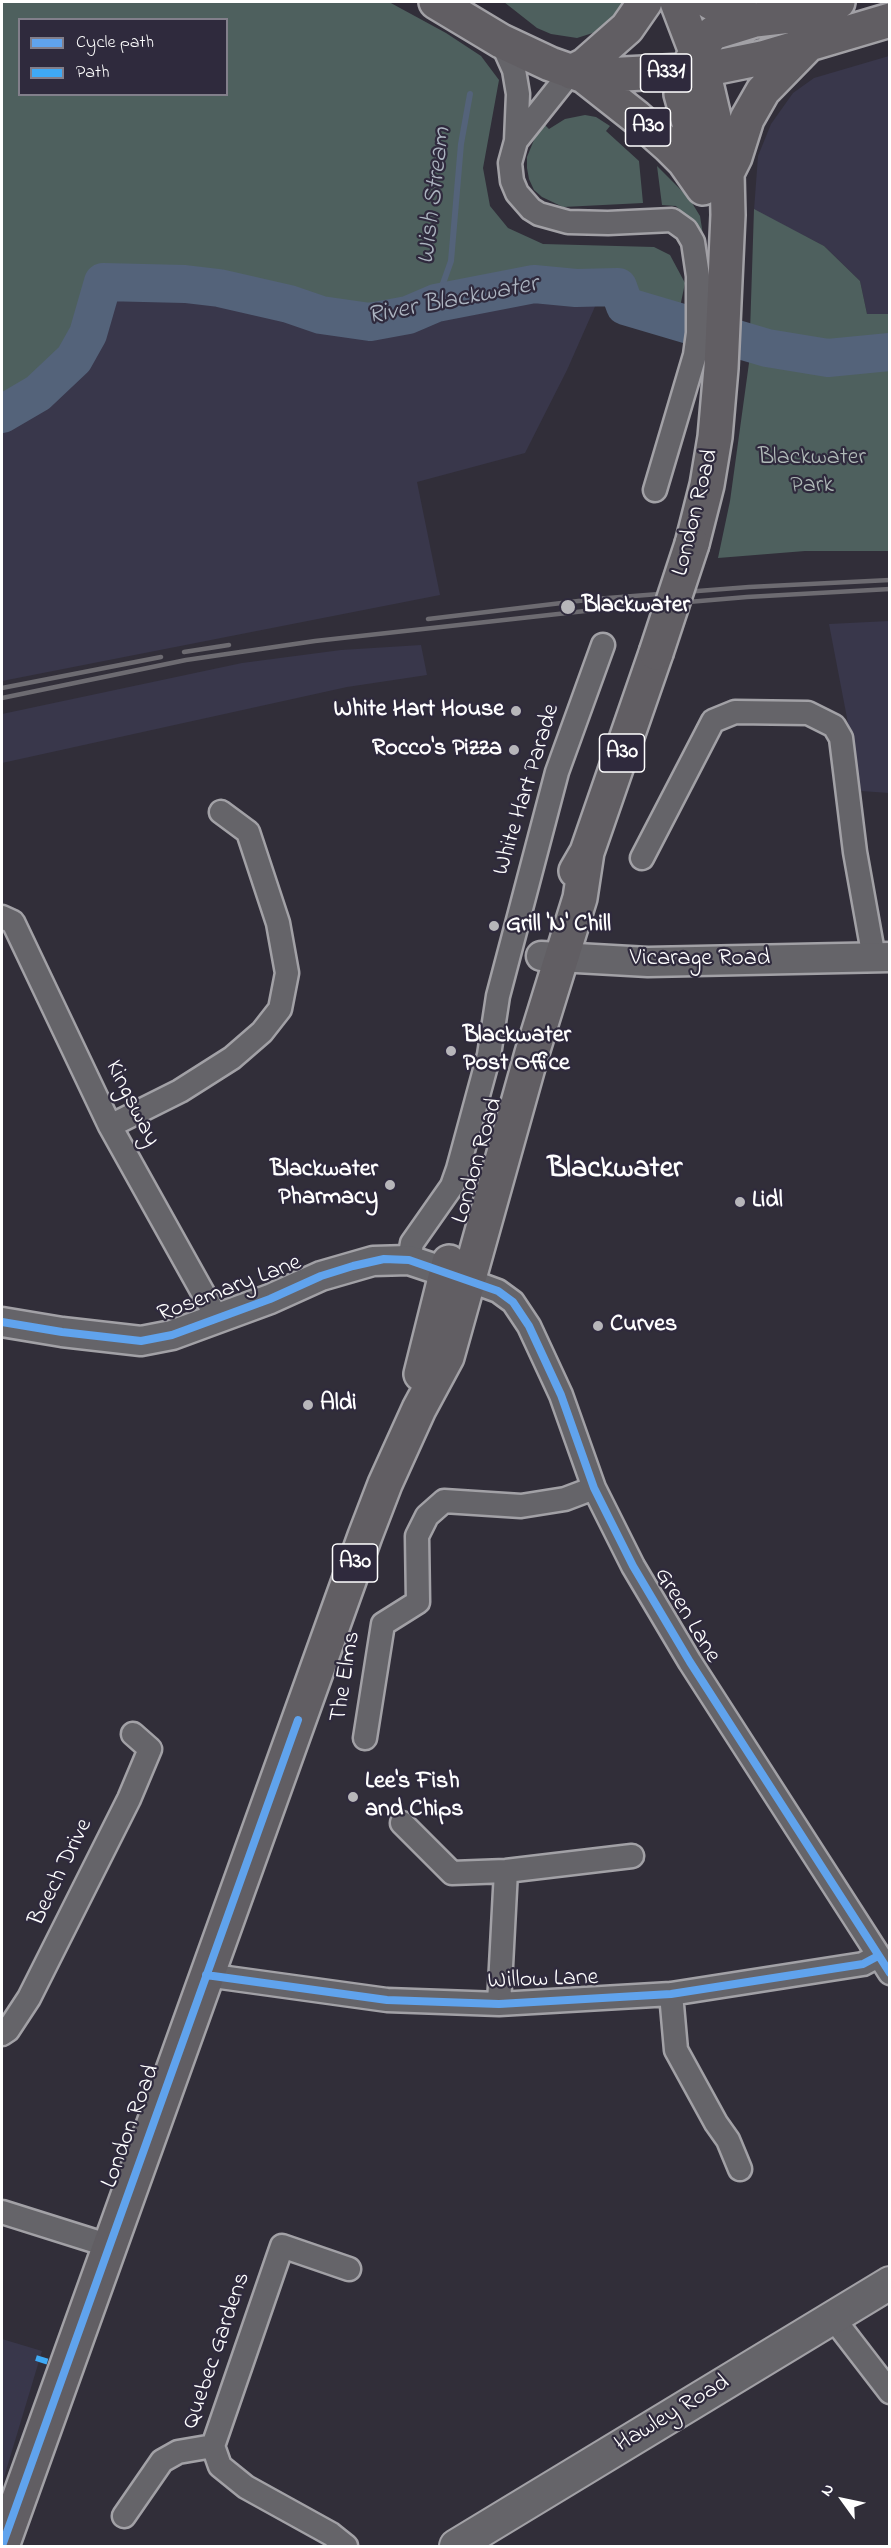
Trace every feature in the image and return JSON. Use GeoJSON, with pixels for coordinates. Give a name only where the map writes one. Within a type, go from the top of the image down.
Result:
{"type":"FeatureCollection","features":[{"type":"Feature","properties":{"kind":"main road"},"geometry":{"type":"LineString","coordinates":[[436,2],[550,64],[578,74],[627,28],[645,2]]}},
{"type":"Feature","properties":{"kind":"main road"},"geometry":{"type":"LineString","coordinates":[[470,2],[495,36]]}},
{"type":"Feature","properties":{"kind":"main road","name":"London Road"},"geometry":{"type":"LineString","coordinates":[[457,1276],[467,1171],[538,955],[563,893],[587,852],[692,544],[707,485],[715,437],[708,361],[724,300],[711,271],[728,215],[715,180],[695,64],[677,2]]}},
{"type":"Feature","properties":{"kind":"main road"},"geometry":{"type":"LineString","coordinates":[[710,2],[732,14],[755,20]]}},
{"type":"Feature","properties":{"kind":"main road"},"geometry":{"type":"LineString","coordinates":[[695,64],[713,33],[755,20],[790,16],[838,2]]}},
{"type":"Feature","properties":{"kind":"main road","name":"A331"},"geometry":{"type":"LineString","coordinates":[[578,74],[762,58],[890,20]]}},
{"type":"Feature","properties":{"kind":"main road"},"geometry":{"type":"LineString","coordinates":[[715,180],[735,157],[747,119],[763,91],[810,44]]}},
{"type":"Feature","properties":{"kind":"main road","name":"A30"},"geometry":{"type":"LineString","coordinates":[[578,74],[636,117],[669,146],[695,174],[715,180]]}},
{"type":"Feature","properties":{"kind":"main road","name":"London Road"},"geometry":{"type":"LineString","coordinates":[[2,2547],[365,1536],[418,1409],[421,1370],[457,1276],[538,955]]}},
{"type":"Feature","properties":{"kind":"main road","name":"Hawley Road"},"geometry":{"type":"LineString","coordinates":[[456,2547],[890,2283]]}},
{"type":"Feature","properties":{"kind":"street"},"geometry":{"type":"LineString","coordinates":[[495,36],[517,84],[516,141],[510,163],[512,181],[517,193],[531,209],[539,214],[568,222],[608,224],[672,220],[686,230],[711,271],[698,333],[708,361],[655,490]]}},
{"type":"Feature","properties":{"kind":"street"},"geometry":{"type":"LineString","coordinates":[[516,141],[578,74]]}},
{"type":"Feature","properties":{"kind":"street","name":"White Hart Parade"},"geometry":{"type":"LineString","coordinates":[[538,955],[530,867],[557,772],[603,645]]}},
{"type":"Feature","properties":{"kind":"street"},"geometry":{"type":"LineString","coordinates":[[642,858],[712,721],[735,712],[808,713],[834,726],[841,738],[855,852],[882,958]]}},
{"type":"Feature","properties":{"kind":"street"},"geometry":{"type":"LineString","coordinates":[[110,1126],[180,1091],[232,1058],[262,1032],[280,1009],[287,973],[278,922],[248,832],[221,812]]}},
{"type":"Feature","properties":{"kind":"street","name":"Kingsway"},"geometry":{"type":"LineString","coordinates":[[2,916],[13,922],[110,1126],[217,1318]]}},
{"type":"Feature","properties":{"kind":"street","name":"Vicarage Road"},"geometry":{"type":"LineString","coordinates":[[538,955],[648,962],[882,958]]}},
{"type":"Feature","properties":{"kind":"street"},"geometry":{"type":"LineString","coordinates":[[410,1260],[412,1243],[452,1186],[467,1171]]}},
{"type":"Feature","properties":{"kind":"street","name":"Rosemary Lane"},"geometry":{"type":"LineString","coordinates":[[2,1322],[141,1341],[172,1335],[270,1299],[321,1276],[384,1259],[410,1260],[457,1276]]}},
{"type":"Feature","properties":{"kind":"street","name":"Green Lane"},"geometry":{"type":"LineString","coordinates":[[457,1276],[498,1291],[513,1302],[529,1326],[561,1395],[594,1488],[633,1566],[690,1662],[884,1964]]}},
{"type":"Feature","properties":{"kind":"street","name":"The Elms"},"geometry":{"type":"LineString","coordinates":[[365,1738],[382,1624],[418,1602],[417,1536],[427,1516],[444,1501],[521,1506],[565,1499],[594,1488]]}},
{"type":"Feature","properties":{"kind":"street","name":"Beech Drive"},"geometry":{"type":"LineString","coordinates":[[2,2034],[8,2030],[29,1998],[129,1799],[150,1749],[134,1734]]}},
{"type":"Feature","properties":{"kind":"street"},"geometry":{"type":"LineString","coordinates":[[402,1823],[452,1874],[506,1871],[632,1856]]}},
{"type":"Feature","properties":{"kind":"street"},"geometry":{"type":"LineString","coordinates":[[499,2004],[506,1871]]}},
{"type":"Feature","properties":{"kind":"street","name":"Willow Lane"},"geometry":{"type":"LineString","coordinates":[[206,1975],[387,2000],[499,2004],[671,1994],[863,1964],[884,1964]]}},
{"type":"Feature","properties":{"kind":"street"},"geometry":{"type":"LineString","coordinates":[[671,1994],[676,2050],[716,2123],[728,2140],[740,2169]]}},
{"type":"Feature","properties":{"kind":"street"},"geometry":{"type":"LineString","coordinates":[[2,2212],[110,2246]]}},
{"type":"Feature","properties":{"kind":"street","name":"Quebec Gardens"},"geometry":{"type":"LineString","coordinates":[[346,2547],[331,2534],[246,2487],[220,2466],[213,2446],[282,2246],[350,2269]]}},
{"type":"Feature","properties":{"kind":"street"},"geometry":{"type":"LineString","coordinates":[[833,2318],[890,2392]]}},
{"type":"Feature","properties":{"kind":"street"},"geometry":{"type":"LineString","coordinates":[[124,2516],[162,2461],[178,2452],[213,2446]]}},
{"type":"Feature","properties":{"kind":"shaded area"},"geometry":{"type":"Polygon","coordinates":[[[889,56],[889,314],[867,314],[860,281],[824,246],[754,210],[758,156],[771,124],[793,93],[814,78],[889,56]]]}},
{"type":"Feature","properties":{"kind":"shaded area"},"geometry":{"type":"Polygon","coordinates":[[[107,287],[219,294],[286,308],[319,321],[372,328],[408,321],[438,309],[533,290],[575,294],[601,293],[567,370],[525,453],[417,482],[440,595],[2,681],[2,420],[42,398],[79,361],[94,334],[105,301],[107,287]]]}},
{"type":"Feature","properties":{"kind":"shaded area"},"geometry":{"type":"Polygon","coordinates":[[[889,621],[889,793],[861,791],[829,624],[889,621]]]}},
{"type":"Feature","properties":{"kind":"shaded area"},"geometry":{"type":"Polygon","coordinates":[[[421,645],[427,675],[347,687],[2,763],[2,714],[242,663],[341,650],[421,645]]]}},
{"type":"Feature","properties":{"kind":"shaded area"},"geometry":{"type":"Polygon","coordinates":[[[2,2339],[42,2351],[2,2484],[2,2339]]]}},
{"type":"Feature","properties":{"kind":"green space"},"geometry":{"type":"Polygon","coordinates":[[[2,2],[389,2],[446,33],[481,56],[499,80],[483,168],[490,206],[508,228],[543,244],[654,247],[670,255],[685,283],[679,312],[643,299],[621,277],[576,277],[533,273],[436,292],[404,304],[370,312],[323,305],[288,292],[206,277],[95,272],[76,328],[60,356],[24,388],[2,400],[2,2]]]}},
{"type":"Feature","properties":{"kind":"green space"},"geometry":{"type":"Polygon","coordinates":[[[504,2],[625,2],[618,14],[599,31],[577,38],[551,34],[537,28],[504,2]]]}},
{"type":"Feature","properties":{"kind":"green space"},"geometry":{"type":"Polygon","coordinates":[[[585,115],[596,117],[610,126],[606,131],[639,161],[643,203],[563,207],[542,197],[534,190],[529,179],[527,157],[536,135],[544,124],[549,129],[565,119],[585,115]]]}},
{"type":"Feature","properties":{"kind":"green space"},"geometry":{"type":"Polygon","coordinates":[[[657,166],[689,198],[700,216],[703,235],[676,206],[662,205],[657,166]]]}},
{"type":"Feature","properties":{"kind":"green space","name":"Blackwater Park"},"geometry":{"type":"Polygon","coordinates":[[[754,209],[824,246],[860,281],[867,314],[889,314],[889,551],[805,551],[718,558],[730,501],[749,363],[754,209]]]}},
{"type":"Feature","properties":{"kind":"waterway","name":"Wish Stream"},"geometry":{"type":"LineString","coordinates":[[436,303],[451,261],[461,144],[470,94]]}},
{"type":"Feature","properties":{"kind":"waterway","name":"River Blackwater"},"geometry":{"type":"LineString","coordinates":[[2,414],[38,393],[74,359],[88,334],[103,282],[185,284],[219,288],[289,304],[321,315],[370,322],[408,315],[436,303],[534,284],[576,288],[618,287],[625,306],[767,348],[828,358],[890,352]]}},
{"type":"Feature","properties":{"kind":"railway"},"geometry":{"type":"LineString","coordinates":[[428,619],[595,599],[749,587],[890,580]]}},
{"type":"Feature","properties":{"kind":"railway"},"geometry":{"type":"LineString","coordinates":[[2,698],[186,660],[315,641],[594,610],[747,597],[890,589]]}},
{"type":"Feature","properties":{"kind":"railway"},"geometry":{"type":"LineString","coordinates":[[184,652],[229,645]]}},
{"type":"Feature","properties":{"kind":"railway"},"geometry":{"type":"LineString","coordinates":[[2,688],[161,657]]}},
{"type":"Feature","properties":{"kind":"marked path"},"geometry":{"type":"LineString","coordinates":[[36,2358],[49,2362]]}},
{"type":"Feature","properties":{"kind":"cycle path"},"geometry":{"type":"LineString","coordinates":[[2,1322],[141,1341],[172,1335],[270,1299],[321,1276],[384,1259],[409,1260],[498,1291],[513,1302],[529,1326],[561,1395],[594,1488],[633,1566],[690,1662],[890,1973]]}},
{"type":"Feature","properties":{"kind":"cycle path"},"geometry":{"type":"LineString","coordinates":[[2,2546],[298,1720]]}},
{"type":"Feature","properties":{"kind":"cycle path"},"geometry":{"type":"LineString","coordinates":[[206,1975],[387,2000],[499,2004],[671,1994],[863,1964],[878,1956]]}},
{"type":"Feature","properties":{"kind":"place","name":"Blackwater"},"geometry":{"type":"Point","coordinates":[568,607]}},
{"type":"Feature","properties":{"kind":"place","name":"White Hart House"},"geometry":{"type":"Point","coordinates":[516,711]}},
{"type":"Feature","properties":{"kind":"place","name":"Rocco's Pizza"},"geometry":{"type":"Point","coordinates":[514,750]}},
{"type":"Feature","properties":{"kind":"place","name":"Grill 'N' Chill"},"geometry":{"type":"Point","coordinates":[494,926]}},
{"type":"Feature","properties":{"kind":"place","name":"Blackwater Post Office"},"geometry":{"type":"Point","coordinates":[451,1051]}},
{"type":"Feature","properties":{"kind":"place","name":"Blackwater Pharmacy"},"geometry":{"type":"Point","coordinates":[390,1185]}},
{"type":"Feature","properties":{"kind":"place","name":"Lidl"},"geometry":{"type":"Point","coordinates":[740,1202]}},
{"type":"Feature","properties":{"kind":"place","name":"Curves"},"geometry":{"type":"Point","coordinates":[598,1326]}},
{"type":"Feature","properties":{"kind":"place","name":"Aldi"},"geometry":{"type":"Point","coordinates":[308,1405]}},
{"type":"Feature","properties":{"kind":"place","name":"Lee's Fish and Chips"},"geometry":{"type":"Point","coordinates":[353,1797]}},
{"type":"Feature","properties":{"kind":"district","name":"Blackwater"},"geometry":{"type":"Point","coordinates":[615,1171]}}]}
